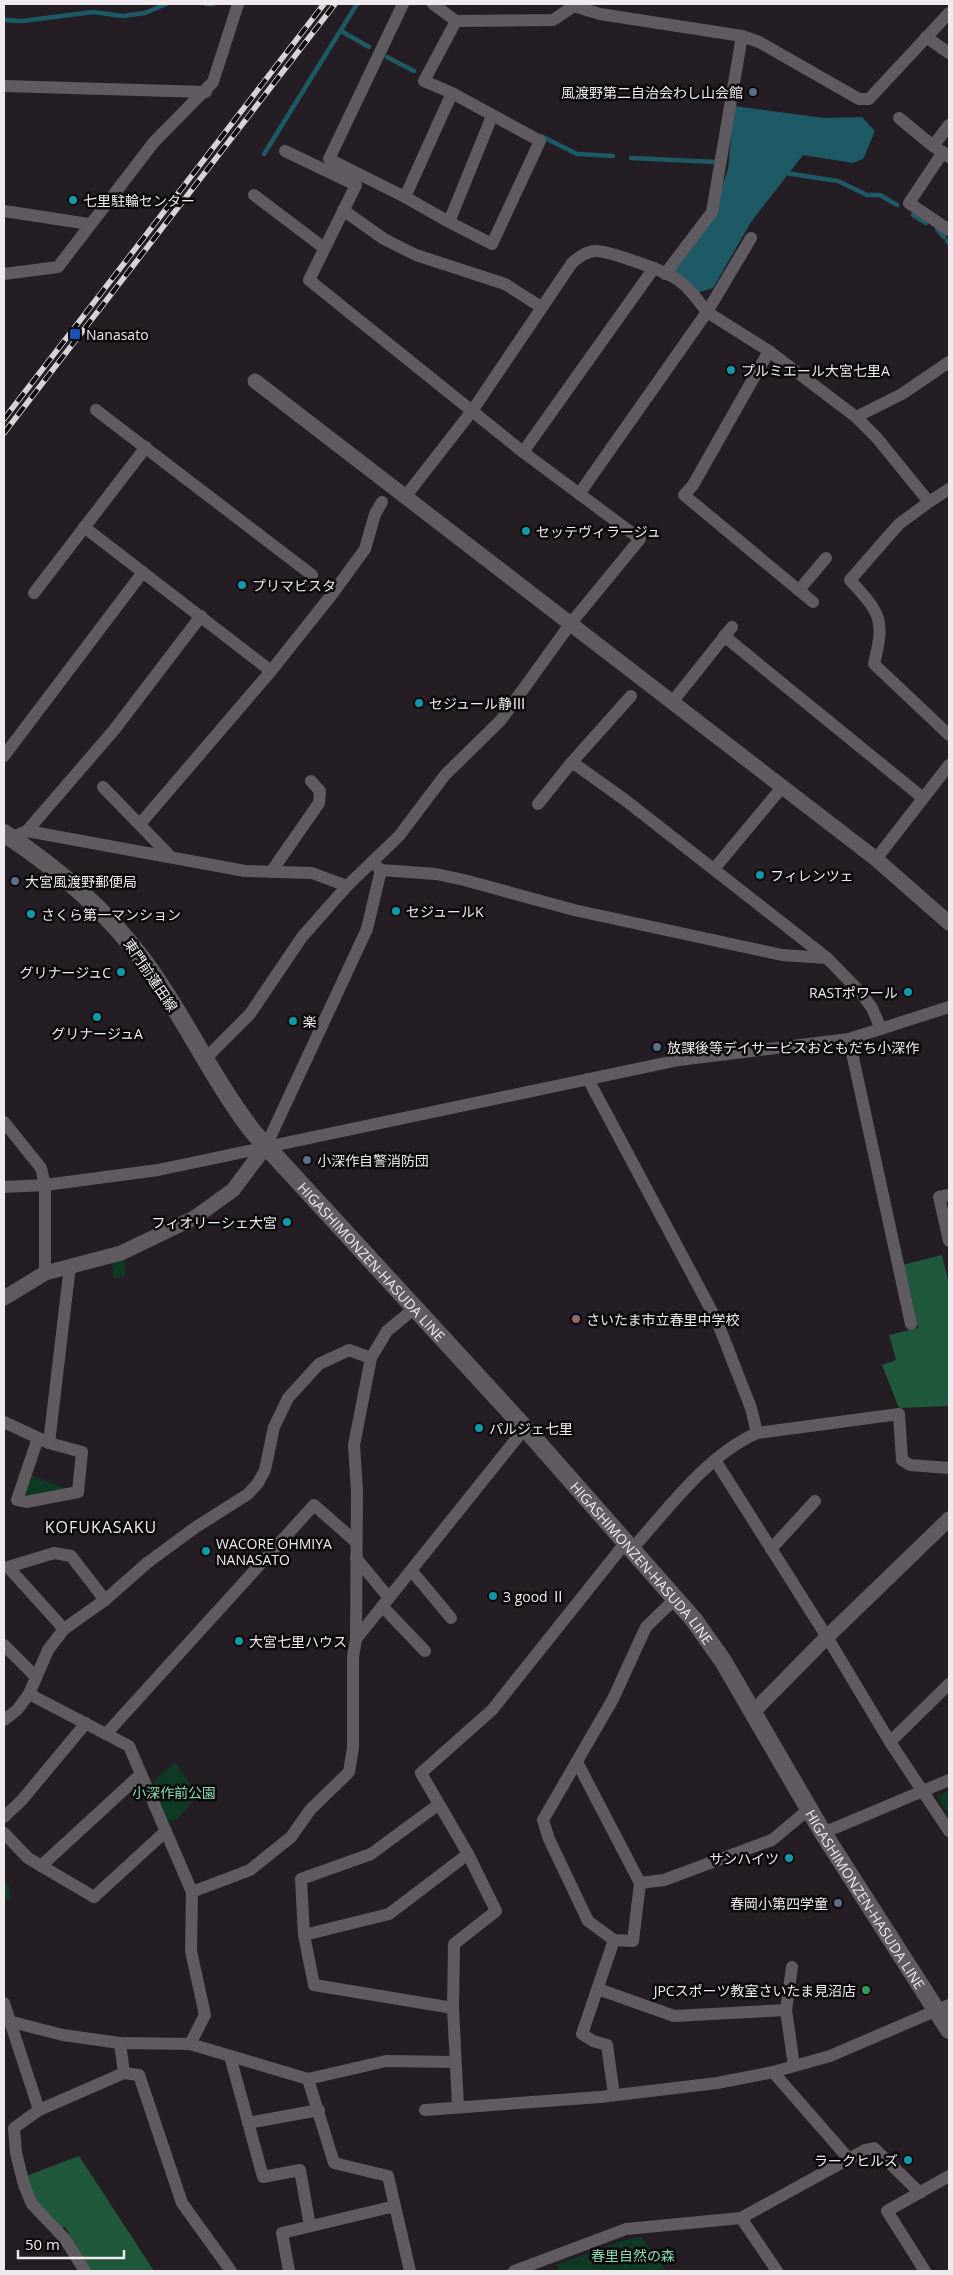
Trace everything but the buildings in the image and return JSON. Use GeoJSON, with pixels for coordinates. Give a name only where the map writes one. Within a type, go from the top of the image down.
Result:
{"type":"FeatureCollection","features":[{"type":"Feature","properties":{"kind":"main road","name":"東門前蓮田線"},"geometry":{"type":"LineString","coordinates":[[14,834],[109,919],[144,962],[244,1120],[266,1146]]}},
{"type":"Feature","properties":{"kind":"main road","name":"HIGASHIMONZEN-HASUDA LINE"},"geometry":{"type":"LineString","coordinates":[[266,1146],[525,1428],[676,1598],[708,1638],[823,1833],[943,2007],[949,2030]]}},
{"type":"Feature","properties":{"kind":"street"},"geometry":{"type":"LineString","coordinates":[[4,286],[8,274],[58,267],[89,224],[154,142],[206,92],[213,82],[238,4]]}},
{"type":"Feature","properties":{"kind":"street"},"geometry":{"type":"LineString","coordinates":[[403,4],[329,159],[492,244],[540,141],[452,93],[424,81],[456,21]]}},
{"type":"Feature","properties":{"kind":"street"},"geometry":{"type":"LineString","coordinates":[[433,4],[456,21],[553,20],[575,5],[600,14],[742,36],[759,42],[858,99],[869,99],[949,12]]}},
{"type":"Feature","properties":{"kind":"street"},"geometry":{"type":"LineString","coordinates":[[522,452],[659,271],[712,212],[742,36]]}},
{"type":"Feature","properties":{"kind":"street"},"geometry":{"type":"LineString","coordinates":[[926,37],[949,52]]}},
{"type":"Feature","properties":{"kind":"street"},"geometry":{"type":"LineString","coordinates":[[4,86],[206,92]]}},
{"type":"Feature","properties":{"kind":"street"},"geometry":{"type":"LineString","coordinates":[[405,197],[452,93]]}},
{"type":"Feature","properties":{"kind":"street"},"geometry":{"type":"LineString","coordinates":[[449,222],[492,116]]}},
{"type":"Feature","properties":{"kind":"street"},"geometry":{"type":"LineString","coordinates":[[899,118],[942,152]]}},
{"type":"Feature","properties":{"kind":"street"},"geometry":{"type":"LineString","coordinates":[[949,125],[942,152],[909,203],[949,230]]}},
{"type":"Feature","properties":{"kind":"street"},"geometry":{"type":"LineString","coordinates":[[206,1059],[250,1014],[302,937],[347,886],[376,866],[445,775],[501,720],[572,623],[640,539],[522,452],[309,280],[356,185],[285,151]]}},
{"type":"Feature","properties":{"kind":"street"},"geometry":{"type":"LineString","coordinates":[[254,195],[324,248]]}},
{"type":"Feature","properties":{"kind":"street"},"geometry":{"type":"LineString","coordinates":[[343,210],[384,239],[416,255],[505,284],[541,307]]}},
{"type":"Feature","properties":{"kind":"street"},"geometry":{"type":"LineString","coordinates":[[4,211],[89,224]]}},
{"type":"Feature","properties":{"kind":"street"},"geometry":{"type":"LineString","coordinates":[[579,494],[707,312],[751,238]]}},
{"type":"Feature","properties":{"kind":"street"},"geometry":{"type":"LineString","coordinates":[[405,497],[472,411],[572,263],[582,254],[598,251],[659,271],[683,285],[695,296],[707,312],[770,351],[856,417],[877,438],[929,502]]}},
{"type":"Feature","properties":{"kind":"street"},"geometry":{"type":"LineString","coordinates":[[770,351],[693,485],[684,494],[813,602]]}},
{"type":"Feature","properties":{"kind":"street"},"geometry":{"type":"LineString","coordinates":[[856,417],[902,394],[949,362]]}},
{"type":"Feature","properties":{"kind":"street"},"geometry":{"type":"LineString","coordinates":[[256,381],[876,858],[949,923]]}},
{"type":"Feature","properties":{"kind":"street"},"geometry":{"type":"LineString","coordinates":[[96,410],[312,575]]}},
{"type":"Feature","properties":{"kind":"street"},"geometry":{"type":"LineString","coordinates":[[34,593],[146,448]]}},
{"type":"Feature","properties":{"kind":"street"},"geometry":{"type":"LineString","coordinates":[[949,489],[899,524],[850,580],[873,606],[879,620],[880,638],[874,664],[949,735]]}},
{"type":"Feature","properties":{"kind":"street"},"geometry":{"type":"LineString","coordinates":[[140,824],[271,671],[333,594],[365,549],[375,514],[382,502]]}},
{"type":"Feature","properties":{"kind":"street"},"geometry":{"type":"LineString","coordinates":[[84,527],[271,671]]}},
{"type":"Feature","properties":{"kind":"street"},"geometry":{"type":"LineString","coordinates":[[799,590],[826,558]]}},
{"type":"Feature","properties":{"kind":"street"},"geometry":{"type":"LineString","coordinates":[[4,756],[143,572]]}},
{"type":"Feature","properties":{"kind":"street"},"geometry":{"type":"LineString","coordinates":[[14,834],[114,730],[201,616]]}},
{"type":"Feature","properties":{"kind":"street"},"geometry":{"type":"LineString","coordinates":[[674,701],[728,631],[923,798]]}},
{"type":"Feature","properties":{"kind":"street"},"geometry":{"type":"LineString","coordinates":[[538,804],[572,762],[631,696]]}},
{"type":"Feature","properties":{"kind":"street"},"geometry":{"type":"LineString","coordinates":[[572,762],[714,869],[827,958],[861,993],[872,1008],[881,1029]]}},
{"type":"Feature","properties":{"kind":"street"},"geometry":{"type":"LineString","coordinates":[[876,858],[949,765]]}},
{"type":"Feature","properties":{"kind":"street"},"geometry":{"type":"LineString","coordinates":[[271,872],[319,803],[320,791],[310,781]]}},
{"type":"Feature","properties":{"kind":"street"},"geometry":{"type":"LineString","coordinates":[[714,869],[783,786]]}},
{"type":"Feature","properties":{"kind":"street"},"geometry":{"type":"LineString","coordinates":[[103,787],[172,857]]}},
{"type":"Feature","properties":{"kind":"street"},"geometry":{"type":"LineString","coordinates":[[14,834],[172,857],[245,871],[312,873],[347,886]]}},
{"type":"Feature","properties":{"kind":"street"},"geometry":{"type":"LineString","coordinates":[[376,866],[436,874],[574,910],[782,955],[827,958]]}},
{"type":"Feature","properties":{"kind":"street"},"geometry":{"type":"LineString","coordinates":[[4,1298],[45,1273],[121,1253],[194,1218],[233,1190],[266,1146],[367,929],[376,866]]}},
{"type":"Feature","properties":{"kind":"street"},"geometry":{"type":"LineString","coordinates":[[4,1187],[44,1185],[158,1170],[680,1060],[849,1039],[949,1007]]}},
{"type":"Feature","properties":{"kind":"street"},"geometry":{"type":"LineString","coordinates":[[849,1039],[911,1324]]}},
{"type":"Feature","properties":{"kind":"street"},"geometry":{"type":"LineString","coordinates":[[588,1080],[717,1321],[751,1408],[757,1433]]}},
{"type":"Feature","properties":{"kind":"street"},"geometry":{"type":"LineString","coordinates":[[4,1122],[41,1168],[44,1185],[45,1273]]}},
{"type":"Feature","properties":{"kind":"street"},"geometry":{"type":"LineString","coordinates":[[949,1195],[939,1198],[949,1241]]}},
{"type":"Feature","properties":{"kind":"street"},"geometry":{"type":"LineString","coordinates":[[4,1422],[44,1441],[82,1452],[78,1492],[26,1502],[17,1500],[44,1441],[70,1266]]}},
{"type":"Feature","properties":{"kind":"street"},"geometry":{"type":"LineString","coordinates":[[192,1892],[250,1870],[291,1837],[310,1810],[349,1772],[353,1748],[353,1657],[356,1639],[357,1491],[354,1445],[371,1358],[387,1331],[415,1308]]}},
{"type":"Feature","properties":{"kind":"street"},"geometry":{"type":"LineString","coordinates":[[4,1720],[17,1710],[29,1694],[48,1650],[64,1629],[105,1600],[147,1563],[196,1527],[248,1494],[258,1483],[265,1470],[274,1427],[288,1398],[319,1364],[349,1350],[371,1358]]}},
{"type":"Feature","properties":{"kind":"street"},"geometry":{"type":"LineString","coordinates":[[458,2106],[453,2008],[454,1944],[496,1911],[468,1854],[421,1773],[492,1710],[629,1546],[715,1460],[743,1440],[757,1433],[900,1414],[902,1460],[910,1465],[949,1468]]}},
{"type":"Feature","properties":{"kind":"street"},"geometry":{"type":"LineString","coordinates":[[356,1639],[525,1428]]}},
{"type":"Feature","properties":{"kind":"street"},"geometry":{"type":"LineString","coordinates":[[715,1460],[827,1637],[890,1742],[949,1831]]}},
{"type":"Feature","properties":{"kind":"street"},"geometry":{"type":"LineString","coordinates":[[771,1548],[815,1501]]}},
{"type":"Feature","properties":{"kind":"street"},"geometry":{"type":"LineString","coordinates":[[106,1734],[314,1505],[356,1542]]}},
{"type":"Feature","properties":{"kind":"street"},"geometry":{"type":"LineString","coordinates":[[753,1712],[827,1637],[949,1519]]}},
{"type":"Feature","properties":{"kind":"street"},"geometry":{"type":"LineString","coordinates":[[64,1629],[8,1567],[54,1553],[71,1556],[105,1600]]}},
{"type":"Feature","properties":{"kind":"street"},"geometry":{"type":"LineString","coordinates":[[356,1558],[386,1602],[425,1651]]}},
{"type":"Feature","properties":{"kind":"street"},"geometry":{"type":"LineString","coordinates":[[411,1570],[451,1618]]}},
{"type":"Feature","properties":{"kind":"street"},"geometry":{"type":"LineString","coordinates":[[577,1762],[640,1883],[633,1941],[614,1940],[588,1921],[549,1839],[543,1820],[577,1762],[614,1699],[646,1627],[676,1598]]}},
{"type":"Feature","properties":{"kind":"street"},"geometry":{"type":"LineString","coordinates":[[4,1645],[36,1677]]}},
{"type":"Feature","properties":{"kind":"street"},"geometry":{"type":"LineString","coordinates":[[890,1742],[949,1684]]}},
{"type":"Feature","properties":{"kind":"street"},"geometry":{"type":"LineString","coordinates":[[29,1694],[129,1746],[192,1892],[191,1951],[205,2015],[190,2044]]}},
{"type":"Feature","properties":{"kind":"street"},"geometry":{"type":"LineString","coordinates":[[4,1816],[22,1800],[86,1723]]}},
{"type":"Feature","properties":{"kind":"street"},"geometry":{"type":"LineString","coordinates":[[41,1866],[141,1774]]}},
{"type":"Feature","properties":{"kind":"street"},"geometry":{"type":"LineString","coordinates":[[823,1833],[949,1780]]}},
{"type":"Feature","properties":{"kind":"street"},"geometry":{"type":"LineString","coordinates":[[438,1804],[371,1854],[301,1879],[304,1935],[314,1985],[453,2008]]}},
{"type":"Feature","properties":{"kind":"street"},"geometry":{"type":"LineString","coordinates":[[640,1883],[664,1880],[772,1840],[809,1809]]}},
{"type":"Feature","properties":{"kind":"street"},"geometry":{"type":"LineString","coordinates":[[4,1833],[28,1858],[94,1897],[166,1831]]}},
{"type":"Feature","properties":{"kind":"street"},"geometry":{"type":"LineString","coordinates":[[304,1935],[389,1914],[468,1854]]}},
{"type":"Feature","properties":{"kind":"street"},"geometry":{"type":"LineString","coordinates":[[614,1940],[582,2034],[593,2041],[607,2046],[614,2095]]}},
{"type":"Feature","properties":{"kind":"street"},"geometry":{"type":"LineString","coordinates":[[792,1967],[786,2010],[794,2066]]}},
{"type":"Feature","properties":{"kind":"street"},"geometry":{"type":"LineString","coordinates":[[598,1988],[674,2016],[786,2010]]}},
{"type":"Feature","properties":{"kind":"street"},"geometry":{"type":"LineString","coordinates":[[4,2003],[12,2022],[39,2110]]}},
{"type":"Feature","properties":{"kind":"street"},"geometry":{"type":"LineString","coordinates":[[425,2110],[614,2095],[717,2083],[773,2072],[830,2056],[943,2007]]}},
{"type":"Feature","properties":{"kind":"street"},"geometry":{"type":"LineString","coordinates":[[12,2022],[63,2034],[120,2043],[190,2044],[308,2079],[386,2061],[455,2062]]}},
{"type":"Feature","properties":{"kind":"street"},"geometry":{"type":"LineString","coordinates":[[120,2043],[124,2073]]}},
{"type":"Feature","properties":{"kind":"street"},"geometry":{"type":"LineString","coordinates":[[230,2056],[264,2176],[300,2170],[310,2226]]}},
{"type":"Feature","properties":{"kind":"street"},"geometry":{"type":"LineString","coordinates":[[773,2072],[849,2159]]}},
{"type":"Feature","properties":{"kind":"street"},"geometry":{"type":"LineString","coordinates":[[85,2271],[65,2239],[32,2204],[24,2185],[16,2153],[14,2128],[39,2110],[124,2073],[139,2075],[182,2202],[231,2271]]}},
{"type":"Feature","properties":{"kind":"street"},"geometry":{"type":"LineString","coordinates":[[308,2079],[334,2163],[388,2176],[410,2271]]}},
{"type":"Feature","properties":{"kind":"street"},"geometry":{"type":"LineString","coordinates":[[248,2123],[319,2110]]}},
{"type":"Feature","properties":{"kind":"street"},"geometry":{"type":"LineString","coordinates":[[514,2271],[626,2230],[742,2218],[849,2159],[874,2148],[920,2193]]}},
{"type":"Feature","properties":{"kind":"street"},"geometry":{"type":"LineString","coordinates":[[924,2271],[887,2211],[949,2176]]}},
{"type":"Feature","properties":{"kind":"street"},"geometry":{"type":"LineString","coordinates":[[289,2271],[282,2233],[395,2206]]}},
{"type":"Feature","properties":{"kind":"street"},"geometry":{"type":"LineString","coordinates":[[742,2218],[777,2271]]}},
{"type":"Feature","properties":{"kind":"green space"},"geometry":{"type":"Polygon","coordinates":[[[942,1255],[949,1284],[949,1406],[899,1408],[882,1365],[896,1360],[889,1335],[918,1328],[902,1265],[942,1255]]]}},
{"type":"Feature","properties":{"kind":"green space"},"geometry":{"type":"Polygon","coordinates":[[[124,1258],[125,1277],[114,1278],[112,1263],[124,1258]]]}},
{"type":"Feature","properties":{"kind":"green space"},"geometry":{"type":"Polygon","coordinates":[[[30,1475],[68,1489],[27,1498],[24,1493],[30,1475]]]}},
{"type":"Feature","properties":{"kind":"green space","name":"小深作前公園"},"geometry":{"type":"Polygon","coordinates":[[[175,1762],[198,1796],[175,1821],[167,1820],[152,1787],[154,1781],[175,1762]]]}},
{"type":"Feature","properties":{"kind":"green space"},"geometry":{"type":"Polygon","coordinates":[[[949,1791],[949,1815],[937,1796],[949,1791]]]}},
{"type":"Feature","properties":{"kind":"green space"},"geometry":{"type":"Polygon","coordinates":[[[4,1881],[9,1886],[11,1899],[4,1900],[4,1881]]]}},
{"type":"Feature","properties":{"kind":"green space"},"geometry":{"type":"Polygon","coordinates":[[[79,2156],[154,2271],[92,2271],[65,2227],[56,2229],[21,2178],[79,2156]]]}},
{"type":"Feature","properties":{"kind":"green space","name":"春里自然の森"},"geometry":{"type":"Polygon","coordinates":[[[641,2237],[667,2271],[559,2271],[556,2265],[621,2241],[641,2237]]]}},
{"type":"Feature","properties":{"kind":"water"},"geometry":{"type":"Polygon","coordinates":[[[734,106],[824,118],[862,117],[875,131],[863,159],[853,163],[803,155],[751,222],[713,288],[697,293],[675,275],[675,269],[713,213],[728,169],[734,106]]]}},
{"type":"Feature","properties":{"kind":"waterway"},"geometry":{"type":"LineString","coordinates":[[4,20],[22,21],[93,12],[123,16],[145,13],[166,4]]}},
{"type":"Feature","properties":{"kind":"waterway"},"geometry":{"type":"LineString","coordinates":[[206,4],[213,4]]}},
{"type":"Feature","properties":{"kind":"waterway"},"geometry":{"type":"LineString","coordinates":[[264,154],[357,4]]}},
{"type":"Feature","properties":{"kind":"waterway"},"geometry":{"type":"LineString","coordinates":[[341,31],[369,47]]}},
{"type":"Feature","properties":{"kind":"waterway"},"geometry":{"type":"LineString","coordinates":[[387,57],[414,71]]}},
{"type":"Feature","properties":{"kind":"waterway"},"geometry":{"type":"LineString","coordinates":[[541,136],[577,154],[613,156]]}},
{"type":"Feature","properties":{"kind":"waterway"},"geometry":{"type":"LineString","coordinates":[[631,158],[716,162]]}},
{"type":"Feature","properties":{"kind":"waterway"},"geometry":{"type":"LineString","coordinates":[[785,173],[838,181],[867,195],[880,195],[897,205]]}},
{"type":"Feature","properties":{"kind":"waterway"},"geometry":{"type":"LineString","coordinates":[[913,215],[926,223]]}},
{"type":"Feature","properties":{"kind":"waterway"},"geometry":{"type":"LineString","coordinates":[[937,229],[944,237]]}},
{"type":"Feature","properties":{"kind":"railway"},"geometry":{"type":"LineString","coordinates":[[4,419],[324,4]]}},
{"type":"Feature","properties":{"kind":"railway"},"geometry":{"type":"LineString","coordinates":[[4,433],[335,4]]}},
{"type":"Feature","properties":{"kind":"place","name":"風渡野第二自治会わし山会館"},"geometry":{"type":"Point","coordinates":[753,92]}},
{"type":"Feature","properties":{"kind":"place","name":"七里駐輪センター"},"geometry":{"type":"Point","coordinates":[73,200]}},
{"type":"Feature","properties":{"kind":"place","name":"Nanasato"},"geometry":{"type":"Point","coordinates":[75,334]}},
{"type":"Feature","properties":{"kind":"place","name":"プルミエール大宮七里A"},"geometry":{"type":"Point","coordinates":[731,370]}},
{"type":"Feature","properties":{"kind":"place","name":"セッテヴィラージュ"},"geometry":{"type":"Point","coordinates":[526,531]}},
{"type":"Feature","properties":{"kind":"place","name":"プリマビスタ"},"geometry":{"type":"Point","coordinates":[242,585]}},
{"type":"Feature","properties":{"kind":"place","name":"セジュール静Ⅲ"},"geometry":{"type":"Point","coordinates":[419,703]}},
{"type":"Feature","properties":{"kind":"place","name":"フィレンツェ"},"geometry":{"type":"Point","coordinates":[760,875]}},
{"type":"Feature","properties":{"kind":"place","name":"大宮風渡野郵便局"},"geometry":{"type":"Point","coordinates":[15,881]}},
{"type":"Feature","properties":{"kind":"place","name":"セジュールK"},"geometry":{"type":"Point","coordinates":[396,911]}},
{"type":"Feature","properties":{"kind":"place","name":"さくら第一マンション"},"geometry":{"type":"Point","coordinates":[31,914]}},
{"type":"Feature","properties":{"kind":"place","name":"グリナージュC"},"geometry":{"type":"Point","coordinates":[121,972]}},
{"type":"Feature","properties":{"kind":"place","name":"RASTポワール"},"geometry":{"type":"Point","coordinates":[908,992]}},
{"type":"Feature","properties":{"kind":"place","name":"グリナージュA"},"geometry":{"type":"Point","coordinates":[97,1017]}},
{"type":"Feature","properties":{"kind":"place","name":"楽"},"geometry":{"type":"Point","coordinates":[293,1021]}},
{"type":"Feature","properties":{"kind":"place","name":"放課後等デイサービスおともだち小深作"},"geometry":{"type":"Point","coordinates":[657,1047]}},
{"type":"Feature","properties":{"kind":"place","name":"小深作自警消防団"},"geometry":{"type":"Point","coordinates":[307,1160]}},
{"type":"Feature","properties":{"kind":"place","name":"フィオリーシェ大宮"},"geometry":{"type":"Point","coordinates":[287,1222]}},
{"type":"Feature","properties":{"kind":"place","name":"さいたま市立春里中学校"},"geometry":{"type":"Point","coordinates":[576,1319]}},
{"type":"Feature","properties":{"kind":"place","name":"パルジェ七里"},"geometry":{"type":"Point","coordinates":[479,1428]}},
{"type":"Feature","properties":{"kind":"place","name":"WACORE OHMIYA NANASATO"},"geometry":{"type":"Point","coordinates":[206,1551]}},
{"type":"Feature","properties":{"kind":"place","name":"3 good Ⅱ"},"geometry":{"type":"Point","coordinates":[493,1596]}},
{"type":"Feature","properties":{"kind":"place","name":"大宮七里ハウス"},"geometry":{"type":"Point","coordinates":[239,1641]}},
{"type":"Feature","properties":{"kind":"place","name":"サンハイツ"},"geometry":{"type":"Point","coordinates":[789,1858]}},
{"type":"Feature","properties":{"kind":"place","name":"春岡小第四学童"},"geometry":{"type":"Point","coordinates":[838,1903]}},
{"type":"Feature","properties":{"kind":"place","name":"JPCスポーツ教室さいたま見沼店"},"geometry":{"type":"Point","coordinates":[866,1990]}},
{"type":"Feature","properties":{"kind":"place","name":"ラークヒルズ"},"geometry":{"type":"Point","coordinates":[908,2160]}},
{"type":"Feature","properties":{"kind":"district","name":"KOFUKASAKU"},"geometry":{"type":"Point","coordinates":[101,1527]}}]}
